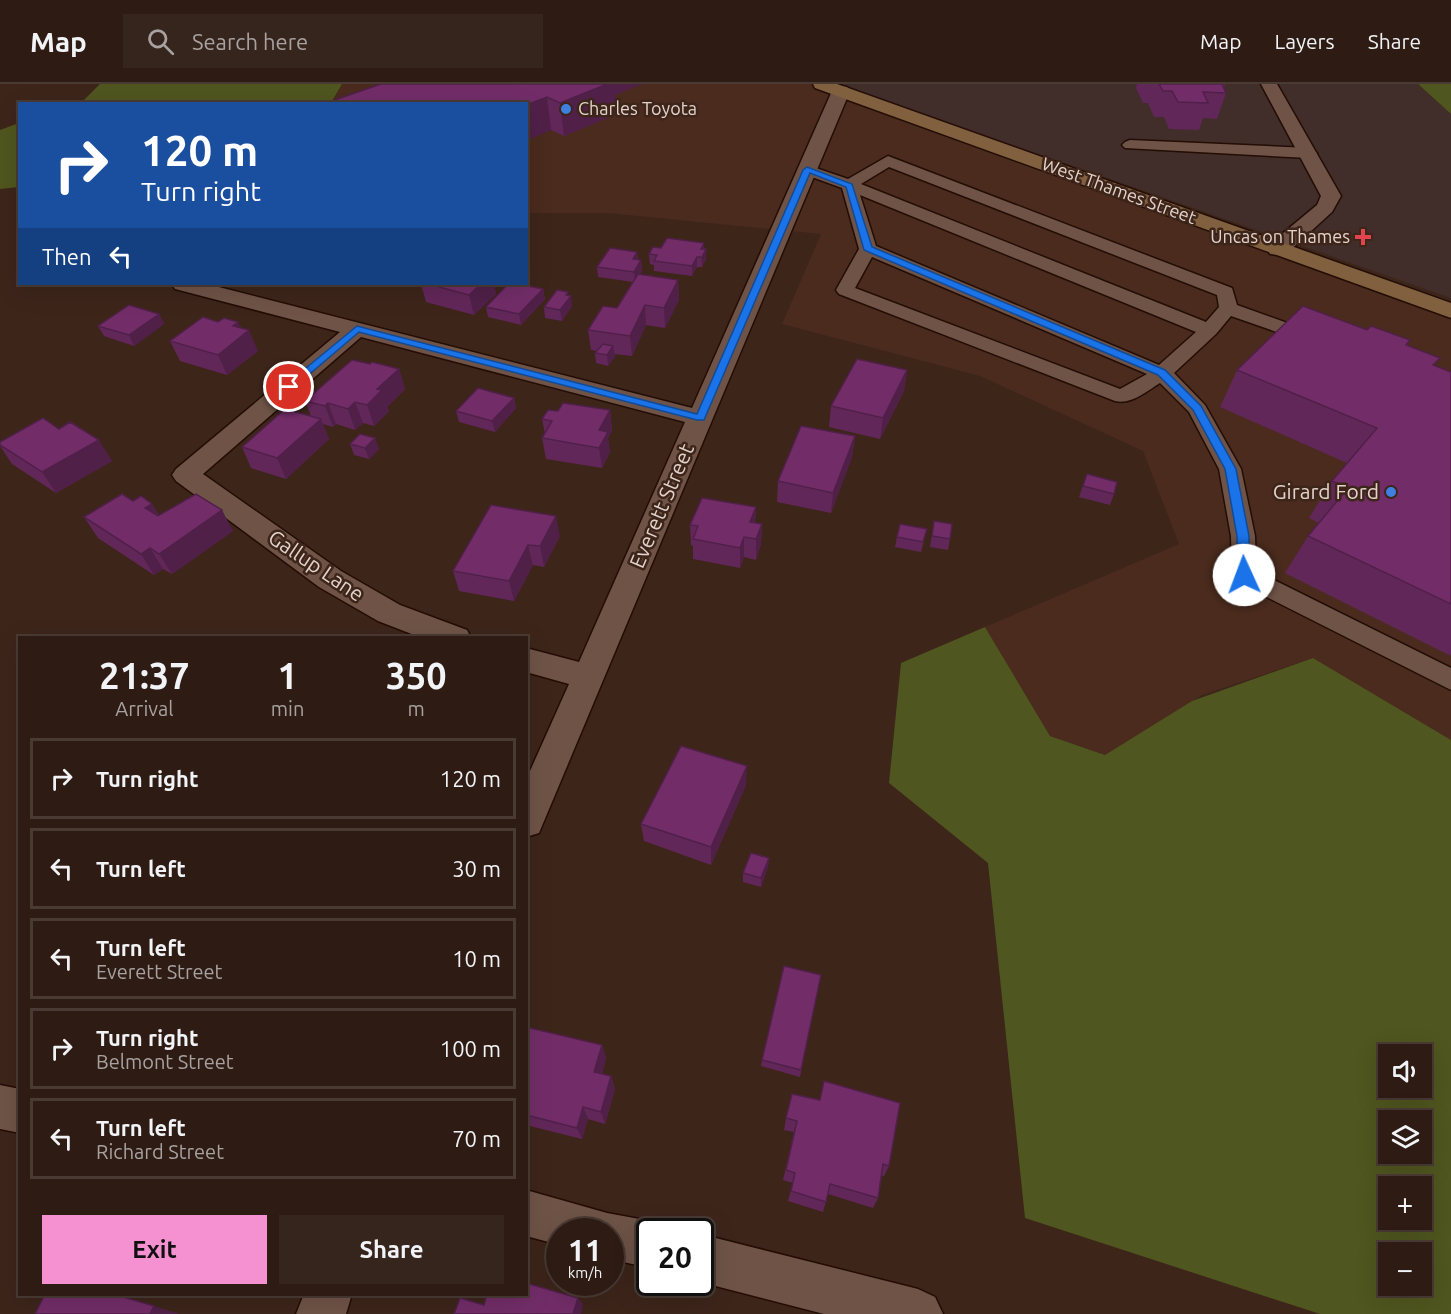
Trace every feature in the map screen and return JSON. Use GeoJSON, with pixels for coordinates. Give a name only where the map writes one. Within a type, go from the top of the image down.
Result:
{"type":"FeatureCollection","features":[{"type":"Feature","properties":{"kind":"main road","name":"West Thames Street"},"geometry":{"type":"LineString","coordinates":[[831,88],[1451,311]]}},
{"type":"Feature","properties":{"kind":"street"},"geometry":{"type":"LineString","coordinates":[[1269,84],[1329,188],[1329,202],[1325,208],[1278,249]]}},
{"type":"Feature","properties":{"kind":"street","name":"Everett Street"},"geometry":{"type":"LineString","coordinates":[[528,817],[807,170],[831,88]]}},
{"type":"Feature","properties":{"kind":"street"},"geometry":{"type":"LineString","coordinates":[[187,285],[700,418]]}},
{"type":"Feature","properties":{"kind":"street","name":"Gallup Lane"},"geometry":{"type":"LineString","coordinates":[[357,329],[186,475],[330,579],[389,613],[451,636]]}},
{"type":"Feature","properties":{"kind":"street"},"geometry":{"type":"LineString","coordinates":[[528,661],[589,677]]}},
{"type":"Feature","properties":{"kind":"street"},"geometry":{"type":"LineString","coordinates":[[0,1107],[18,1112]]}},
{"type":"Feature","properties":{"kind":"street"},"geometry":{"type":"LineString","coordinates":[[528,1214],[546,1218]]}},
{"type":"Feature","properties":{"kind":"street"},"geometry":{"type":"LineString","coordinates":[[714,1262],[918,1314]]}},
{"type":"Feature","properties":{"kind":"street"},"geometry":{"type":"LineString","coordinates":[[321,1314],[327,1296]]}},
{"type":"Feature","properties":{"kind":"lane"},"geometry":{"type":"LineString","coordinates":[[1130,145],[1309,153]]}},
{"type":"Feature","properties":{"kind":"lane"},"geometry":{"type":"LineString","coordinates":[[888,161],[1226,292],[1228,308],[1209,330],[1162,372],[1122,398],[845,290],[868,249],[849,185],[888,161]]}},
{"type":"Feature","properties":{"kind":"lane"},"geometry":{"type":"LineString","coordinates":[[807,170],[1209,330]]}},
{"type":"Feature","properties":{"kind":"lane"},"geometry":{"type":"LineString","coordinates":[[868,249],[1162,372],[1198,409],[1230,469],[1243,536],[1244,575],[1451,680]]}},
{"type":"Feature","properties":{"kind":"lane"},"geometry":{"type":"LineString","coordinates":[[1228,308],[1330,346]]}},
{"type":"Feature","properties":{"kind":"shaded area"},"geometry":{"type":"Polygon","coordinates":[[[342,84],[838,84],[1451,303],[1451,740],[1313,658],[1202,695],[1106,755],[1050,736],[985,627],[1179,544],[1143,451],[980,376],[782,324],[821,234],[608,213],[528,213],[528,102],[332,102],[342,84]]]}},
{"type":"Feature","properties":{"kind":"shaded area","name":"Uncas on Thames"},"geometry":{"type":"Polygon","coordinates":[[[838,84],[1418,84],[1451,114],[1451,298],[838,84]]]}},
{"type":"Feature","properties":{"kind":"green space"},"geometry":{"type":"Polygon","coordinates":[[[100,84],[342,84],[332,102],[82,102],[100,84]]]}},
{"type":"Feature","properties":{"kind":"green space"},"geometry":{"type":"Polygon","coordinates":[[[1418,84],[1451,84],[1451,114],[1418,84]]]}},
{"type":"Feature","properties":{"kind":"green space"},"geometry":{"type":"Polygon","coordinates":[[[18,123],[18,187],[0,189],[0,130],[18,123]]]}},
{"type":"Feature","properties":{"kind":"green space"},"geometry":{"type":"Polygon","coordinates":[[[985,627],[1050,736],[1105,755],[1192,701],[1313,658],[1451,740],[1451,1314],[1320,1314],[1025,1218],[988,863],[889,783],[901,663],[985,627]]]}},
{"type":"Feature","properties":{"kind":"building"},"geometry":{"type":"Polygon","coordinates":[[[381,84],[607,84],[560,103],[547,97],[528,104],[528,102],[329,102],[381,84]]]}},
{"type":"Feature","properties":{"kind":"building"},"geometry":{"type":"Polygon","coordinates":[[[1159,84],[1222,84],[1226,93],[1203,92],[1208,103],[1178,102],[1172,91],[1163,91],[1159,84]]]}},
{"type":"Feature","properties":{"kind":"building"},"geometry":{"type":"Polygon","coordinates":[[[667,238],[704,243],[701,249],[706,249],[702,257],[697,257],[692,266],[654,261],[657,255],[649,254],[653,247],[661,248],[667,238]]]}},
{"type":"Feature","properties":{"kind":"building"},"geometry":{"type":"Polygon","coordinates":[[[610,248],[637,252],[633,259],[641,260],[634,272],[597,267],[610,248]]]}},
{"type":"Feature","properties":{"kind":"building"},"geometry":{"type":"Polygon","coordinates":[[[638,274],[678,280],[664,308],[645,305],[630,336],[588,330],[603,306],[617,308],[638,274]]]}},
{"type":"Feature","properties":{"kind":"building"},"geometry":{"type":"Polygon","coordinates":[[[432,285],[480,285],[469,295],[432,285]]]}},
{"type":"Feature","properties":{"kind":"building"},"geometry":{"type":"Polygon","coordinates":[[[507,285],[543,289],[519,314],[486,307],[507,285]]]}},
{"type":"Feature","properties":{"kind":"building"},"geometry":{"type":"Polygon","coordinates":[[[557,290],[568,292],[566,295],[571,296],[560,310],[544,307],[557,290]]]}},
{"type":"Feature","properties":{"kind":"building"},"geometry":{"type":"Polygon","coordinates":[[[129,305],[159,314],[129,335],[98,326],[129,305]]]}},
{"type":"Feature","properties":{"kind":"building","name":"Girard Ford"},"geometry":{"type":"Polygon","coordinates":[[[1303,306],[1367,330],[1371,326],[1410,340],[1406,345],[1440,358],[1433,365],[1451,372],[1451,604],[1308,536],[1348,488],[1332,481],[1377,428],[1237,370],[1303,306]]]}},
{"type":"Feature","properties":{"kind":"building"},"geometry":{"type":"Polygon","coordinates":[[[203,317],[218,322],[224,318],[238,322],[233,326],[249,330],[218,355],[170,341],[203,317]]]}},
{"type":"Feature","properties":{"kind":"building"},"geometry":{"type":"Polygon","coordinates":[[[603,344],[613,346],[607,355],[595,353],[603,344]]]}},
{"type":"Feature","properties":{"kind":"building"},"geometry":{"type":"Polygon","coordinates":[[[857,359],[907,370],[883,418],[831,406],[857,359]]]}},
{"type":"Feature","properties":{"kind":"building"},"geometry":{"type":"Polygon","coordinates":[[[352,360],[399,369],[377,389],[382,390],[367,405],[355,402],[348,409],[328,403],[325,406],[305,401],[352,360]]]}},
{"type":"Feature","properties":{"kind":"building"},"geometry":{"type":"Polygon","coordinates":[[[478,388],[514,398],[492,421],[456,411],[478,388]]]}},
{"type":"Feature","properties":{"kind":"building"},"geometry":{"type":"Polygon","coordinates":[[[563,403],[610,410],[599,430],[608,432],[599,448],[542,438],[552,421],[542,419],[548,410],[558,411],[563,403]]]}},
{"type":"Feature","properties":{"kind":"building"},"geometry":{"type":"Polygon","coordinates":[[[285,409],[321,419],[277,458],[242,447],[285,409]]]}},
{"type":"Feature","properties":{"kind":"building"},"geometry":{"type":"Polygon","coordinates":[[[43,418],[59,429],[70,422],[99,440],[42,472],[0,445],[0,442],[43,418]]]}},
{"type":"Feature","properties":{"kind":"building"},"geometry":{"type":"Polygon","coordinates":[[[801,426],[855,436],[833,493],[778,481],[801,426]]]}},
{"type":"Feature","properties":{"kind":"building"},"geometry":{"type":"Polygon","coordinates":[[[360,434],[375,438],[365,448],[350,444],[360,434]]]}},
{"type":"Feature","properties":{"kind":"building"},"geometry":{"type":"Polygon","coordinates":[[[1087,474],[1117,482],[1114,494],[1083,486],[1087,474]]]}},
{"type":"Feature","properties":{"kind":"building"},"geometry":{"type":"Polygon","coordinates":[[[122,494],[133,501],[141,496],[152,504],[145,508],[158,516],[196,494],[222,510],[159,554],[150,548],[141,554],[84,517],[122,494]]]}},
{"type":"Feature","properties":{"kind":"building"},"geometry":{"type":"Polygon","coordinates":[[[702,498],[756,507],[750,522],[762,524],[756,539],[744,537],[740,548],[693,539],[698,526],[690,525],[702,498]]]}},
{"type":"Feature","properties":{"kind":"building"},"geometry":{"type":"Polygon","coordinates":[[[491,505],[556,516],[540,546],[528,545],[509,581],[453,571],[491,505]]]}},
{"type":"Feature","properties":{"kind":"building"},"geometry":{"type":"Polygon","coordinates":[[[934,521],[952,524],[950,539],[932,536],[934,521]]]}},
{"type":"Feature","properties":{"kind":"building"},"geometry":{"type":"Polygon","coordinates":[[[900,524],[927,529],[923,542],[897,537],[900,524]]]}},
{"type":"Feature","properties":{"kind":"building"},"geometry":{"type":"Polygon","coordinates":[[[681,746],[747,766],[711,847],[641,824],[681,746]]]}},
{"type":"Feature","properties":{"kind":"building"},"geometry":{"type":"Polygon","coordinates":[[[751,853],[769,858],[761,878],[743,873],[751,853]]]}},
{"type":"Feature","properties":{"kind":"building"},"geometry":{"type":"Polygon","coordinates":[[[784,966],[821,975],[801,1070],[762,1060],[784,966]]]}},
{"type":"Feature","properties":{"kind":"building"},"geometry":{"type":"Polygon","coordinates":[[[528,1027],[602,1045],[594,1072],[611,1076],[601,1112],[583,1107],[577,1128],[528,1116],[528,1027]]]}},
{"type":"Feature","properties":{"kind":"building"},"geometry":{"type":"Polygon","coordinates":[[[824,1081],[900,1103],[889,1166],[883,1164],[878,1198],[830,1184],[826,1202],[791,1191],[795,1173],[786,1170],[797,1121],[786,1118],[792,1094],[820,1100],[824,1081]]]}},
{"type":"Feature","properties":{"kind":"building"},"geometry":{"type":"Polygon","coordinates":[[[528,1284],[546,1289],[546,1296],[578,1298],[573,1314],[454,1314],[460,1298],[484,1305],[486,1296],[528,1296],[528,1284]]]}},
{"type":"Feature","properties":{"kind":"building"},"geometry":{"type":"Polygon","coordinates":[[[44,1296],[120,1296],[154,1306],[150,1314],[35,1314],[44,1296]]]}},
{"type":"Feature","properties":{"kind":"place","name":"Charles Toyota"},"geometry":{"type":"Point","coordinates":[566,109]}},
{"type":"Feature","properties":{"kind":"place","name":"Uncas on Thames"},"geometry":{"type":"Point","coordinates":[1363,237]}},
{"type":"Feature","properties":{"kind":"place","name":"Girard Ford"},"geometry":{"type":"Point","coordinates":[1391,492]}},
{"type":"Feature","properties":{"kind":"route"},"geometry":{"type":"LineString","coordinates":[[289,387],[357,329],[700,418],[807,170],[849,185],[868,249],[1162,372],[1198,409],[1230,469],[1243,536],[1244,575]]}}]}
